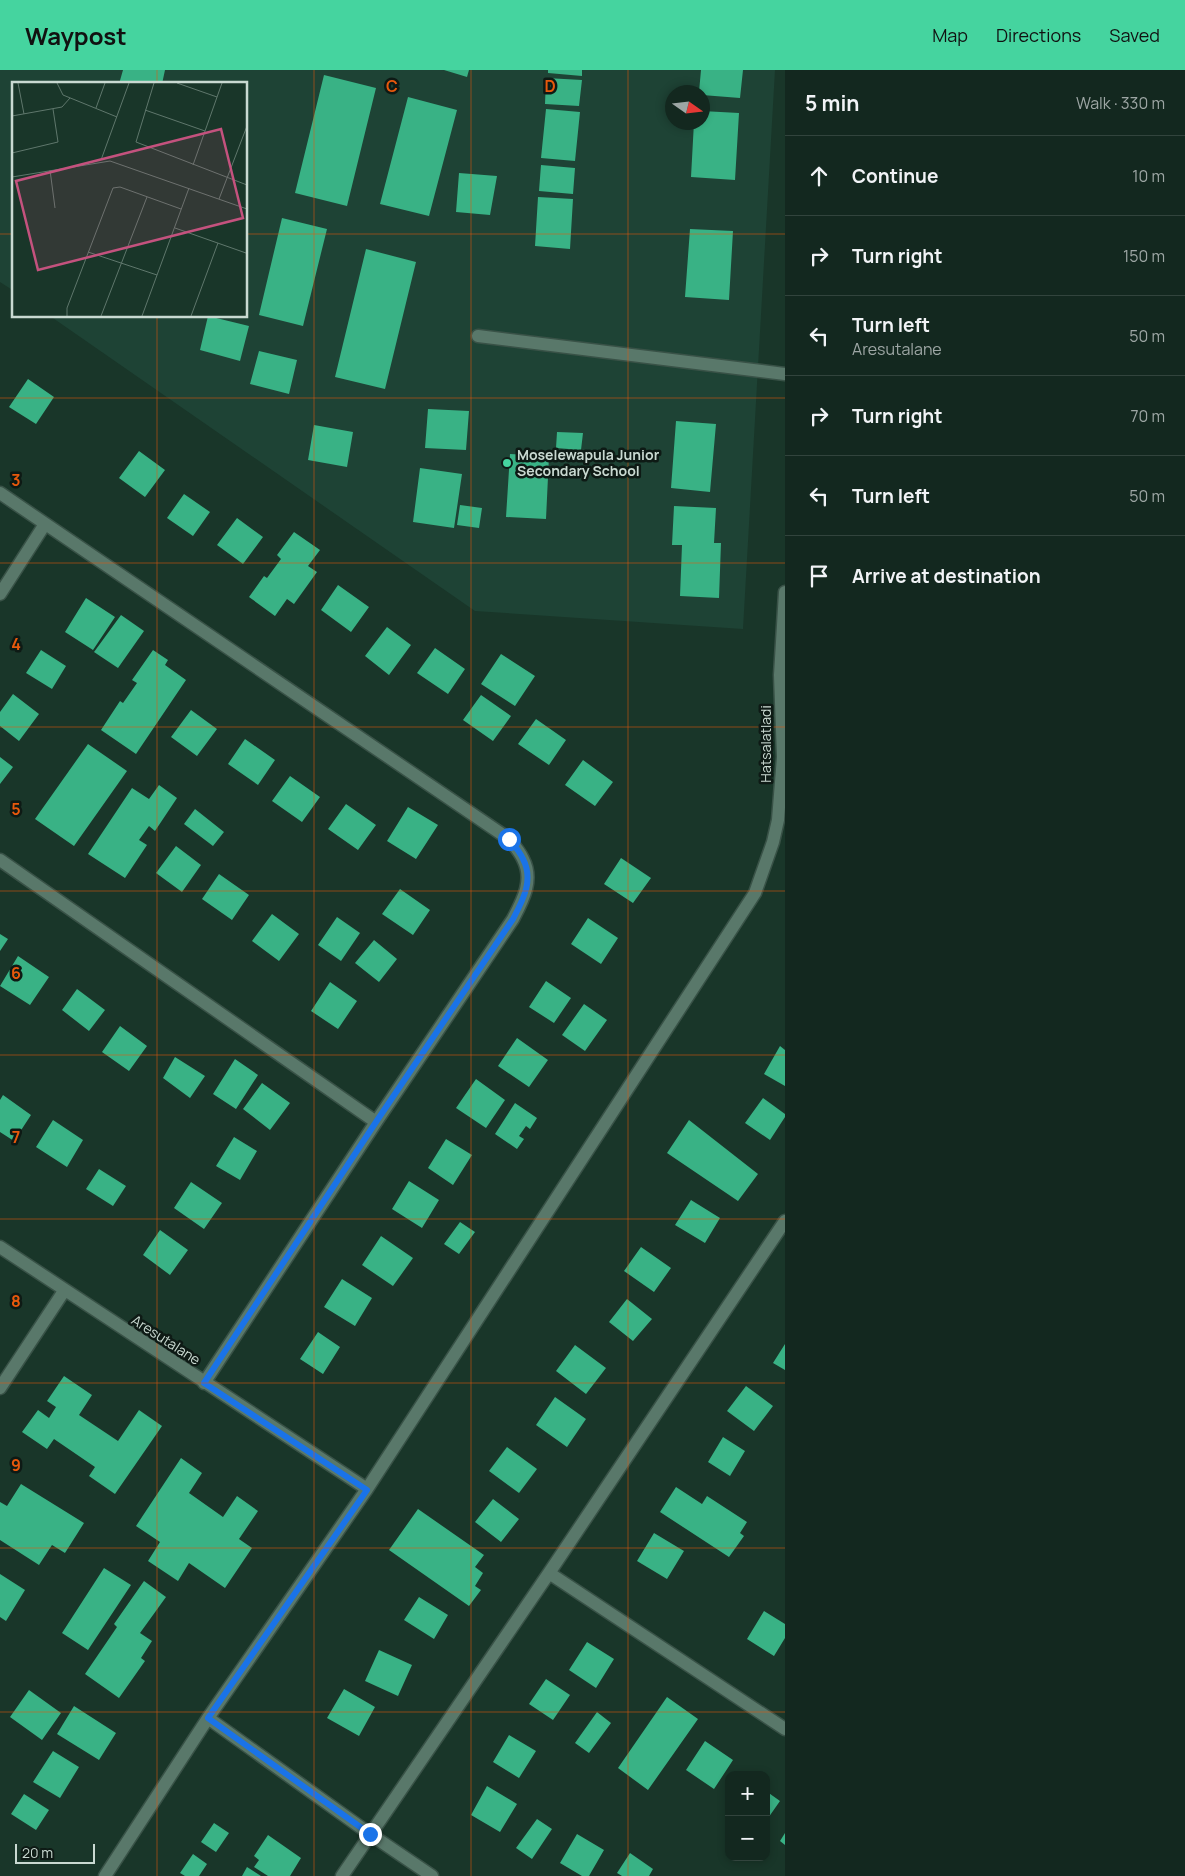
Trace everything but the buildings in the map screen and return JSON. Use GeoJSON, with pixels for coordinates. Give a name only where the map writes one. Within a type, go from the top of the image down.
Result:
{"type":"FeatureCollection","features":[{"type":"Feature","properties":{"kind":"street"},"geometry":{"type":"LineString","coordinates":[[478,336],[785,374]]}},
{"type":"Feature","properties":{"kind":"street"},"geometry":{"type":"LineString","coordinates":[[0,493],[509,839],[524,859],[528,875],[526,895],[513,919],[376,1122],[204,1383]]}},
{"type":"Feature","properties":{"kind":"street"},"geometry":{"type":"LineString","coordinates":[[0,594],[45,524]]}},
{"type":"Feature","properties":{"kind":"street","name":"Hatsalatladi"},"geometry":{"type":"LineString","coordinates":[[105,1876],[208,1718],[367,1490],[756,893],[773,842],[782,822],[783,757],[780,675],[785,592]]}},
{"type":"Feature","properties":{"kind":"street"},"geometry":{"type":"LineString","coordinates":[[0,860],[376,1122]]}},
{"type":"Feature","properties":{"kind":"street"},"geometry":{"type":"LineString","coordinates":[[342,1876],[549,1574],[785,1221]]}},
{"type":"Feature","properties":{"kind":"street","name":"Aresutalane"},"geometry":{"type":"LineString","coordinates":[[0,1247],[367,1490]]}},
{"type":"Feature","properties":{"kind":"street"},"geometry":{"type":"LineString","coordinates":[[0,1388],[64,1291]]}},
{"type":"Feature","properties":{"kind":"street"},"geometry":{"type":"LineString","coordinates":[[549,1574],[785,1729]]}},
{"type":"Feature","properties":{"kind":"street"},"geometry":{"type":"LineString","coordinates":[[208,1718],[432,1876]]}},
{"type":"Feature","properties":{"kind":"shaded area","name":"Moselewapula Junior Secondary School"},"geometry":{"type":"Polygon","coordinates":[[[0,70],[775,70],[743,629],[475,611],[53,318],[248,318],[248,82],[12,82],[12,290],[0,282],[0,70]]]}},
{"type":"Feature","properties":{"kind":"place","name":"Moselewapula Junior Secondary School"},"geometry":{"type":"Point","coordinates":[507,463]}},
{"type":"Feature","properties":{"kind":"route"},"geometry":{"type":"LineString","coordinates":[[370,1834],[208,1718],[367,1490],[204,1383],[376,1122],[513,919],[526,895],[528,875],[524,859],[509,839]]}}]}
